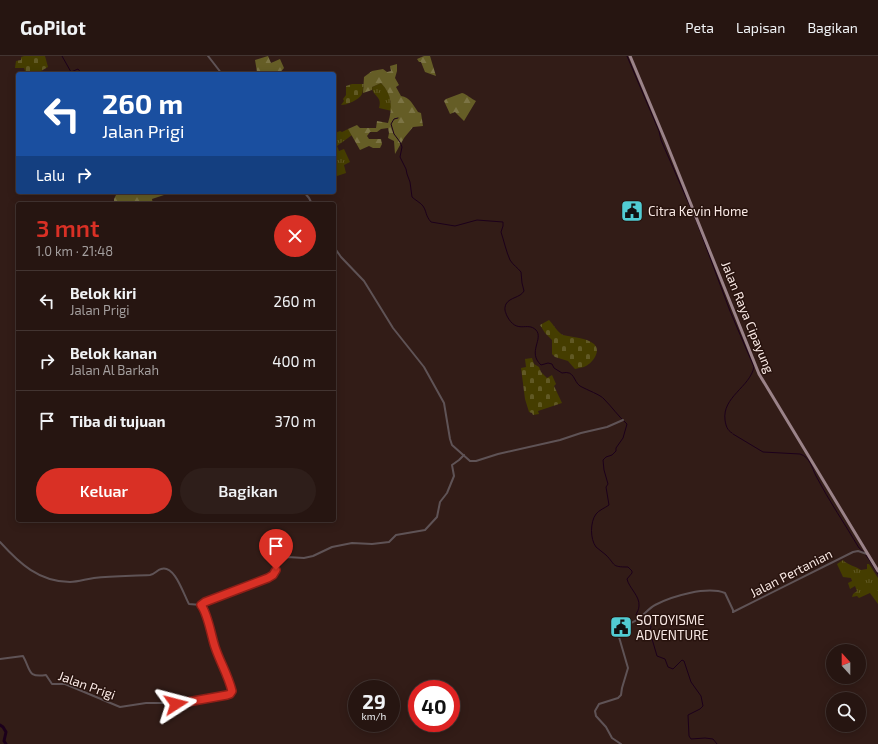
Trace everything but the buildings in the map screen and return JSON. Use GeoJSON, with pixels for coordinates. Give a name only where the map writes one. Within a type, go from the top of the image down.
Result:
{"type":"FeatureCollection","features":[{"type":"Feature","properties":{"kind":"main road","name":"Jalan Raya Cipayung"},"geometry":{"type":"LineString","coordinates":[[630,56],[759,374],[865,554],[878,571]]}},
{"type":"Feature","properties":{"kind":"street"},"geometry":{"type":"LineString","coordinates":[[208,56],[220,72]]}},
{"type":"Feature","properties":{"kind":"street"},"geometry":{"type":"LineString","coordinates":[[336,250],[341,258],[364,281],[393,328],[424,367],[446,408],[451,442],[454,447],[471,461],[476,462],[498,454],[560,440],[603,428],[623,420]]}},
{"type":"Feature","properties":{"kind":"street"},"geometry":{"type":"LineString","coordinates":[[0,542],[19,561],[39,576],[65,582],[95,578],[150,575],[161,569],[165,569],[175,574],[189,604],[201,605],[205,602],[271,577],[274,574],[278,564],[287,557],[304,558],[326,551],[332,547],[352,543],[372,544],[389,542],[396,535],[425,530],[437,517],[440,502],[447,493],[454,476],[452,465],[464,455]]}},
{"type":"Feature","properties":{"kind":"street","name":"Jalan Pertanian"},"geometry":{"type":"LineString","coordinates":[[621,744],[612,738],[606,727],[596,716],[595,711],[598,705],[618,698],[621,695],[622,686],[628,668],[619,641],[620,633],[625,625],[641,617],[653,606],[667,600],[680,595],[706,591],[725,592],[734,611],[862,548]]}},
{"type":"Feature","properties":{"kind":"street"},"geometry":{"type":"LineString","coordinates":[[858,551],[865,554]]}},
{"type":"Feature","properties":{"kind":"street","name":"Jalan Prigi"},"geometry":{"type":"LineString","coordinates":[[0,659],[23,656],[30,672],[33,675],[46,675],[52,684],[65,684],[118,707],[146,703],[178,704],[229,694],[232,691],[228,677],[215,647],[205,612],[201,605]]}},
{"type":"Feature","properties":{"kind":"green space"},"geometry":{"type":"Polygon","coordinates":[[[45,56],[48,67],[41,72],[25,72],[24,68],[15,68],[16,61],[21,60],[21,57],[45,56]]]}},
{"type":"Feature","properties":{"kind":"green space"},"geometry":{"type":"Polygon","coordinates":[[[268,56],[271,63],[280,59],[284,68],[279,72],[257,72],[255,60],[268,56]]]}},
{"type":"Feature","properties":{"kind":"green space"},"geometry":{"type":"Polygon","coordinates":[[[424,56],[430,56],[436,76],[425,72],[421,62],[417,59],[424,56]]]}},
{"type":"Feature","properties":{"kind":"green space"},"geometry":{"type":"Polygon","coordinates":[[[397,64],[395,78],[399,85],[396,87],[401,96],[409,100],[418,112],[421,113],[423,126],[413,127],[404,138],[395,154],[394,141],[388,138],[388,128],[381,129],[377,132],[370,132],[367,136],[369,139],[381,139],[382,144],[380,148],[373,148],[369,146],[360,150],[348,129],[357,125],[360,128],[376,128],[377,121],[388,123],[391,112],[389,97],[385,87],[381,83],[372,87],[372,90],[363,93],[364,77],[372,71],[383,69],[387,72],[391,71],[390,66],[397,64]]]}},
{"type":"Feature","properties":{"kind":"green space"},"geometry":{"type":"Polygon","coordinates":[[[381,83],[388,93],[392,111],[379,108],[379,98],[372,90],[372,87],[381,83]]]}},
{"type":"Feature","properties":{"kind":"green space"},"geometry":{"type":"Polygon","coordinates":[[[352,84],[364,84],[362,94],[353,102],[341,105],[346,95],[346,86],[352,84]]]}},
{"type":"Feature","properties":{"kind":"green space"},"geometry":{"type":"Polygon","coordinates":[[[462,93],[476,101],[464,121],[455,112],[450,114],[444,101],[462,93]]]}},
{"type":"Feature","properties":{"kind":"green space"},"geometry":{"type":"Polygon","coordinates":[[[348,129],[352,135],[337,146],[339,151],[344,149],[350,162],[344,165],[346,173],[336,176],[336,133],[348,129]]]}},
{"type":"Feature","properties":{"kind":"green space"},"geometry":{"type":"Polygon","coordinates":[[[116,194],[167,194],[152,199],[153,202],[114,202],[116,194]]]}},
{"type":"Feature","properties":{"kind":"green space"},"geometry":{"type":"Polygon","coordinates":[[[549,320],[561,334],[583,339],[594,344],[597,350],[593,360],[584,367],[575,369],[568,361],[555,357],[552,354],[552,340],[540,325],[549,320]]]}},
{"type":"Feature","properties":{"kind":"green space"},"geometry":{"type":"Polygon","coordinates":[[[532,358],[534,364],[539,367],[541,372],[547,378],[552,375],[556,384],[554,386],[562,403],[538,411],[539,414],[533,415],[529,412],[525,399],[521,368],[526,367],[525,359],[532,358]]]}},
{"type":"Feature","properties":{"kind":"green space"},"geometry":{"type":"Polygon","coordinates":[[[843,560],[861,570],[867,569],[867,564],[869,564],[878,578],[878,604],[870,593],[859,598],[857,596],[852,597],[857,591],[855,586],[850,589],[848,583],[852,581],[851,578],[843,577],[837,564],[843,560]]]}},
{"type":"Feature","properties":{"kind":"waterway"},"geometry":{"type":"LineString","coordinates":[[62,56],[71,72]]}},
{"type":"Feature","properties":{"kind":"waterway"},"geometry":{"type":"LineString","coordinates":[[627,56],[659,131],[661,140],[696,220],[730,311],[754,367],[747,380],[732,398],[725,412],[726,426],[732,433]]}},
{"type":"Feature","properties":{"kind":"waterway"},"geometry":{"type":"LineString","coordinates":[[71,72],[78,69],[80,72]]}},
{"type":"Feature","properties":{"kind":"waterway"},"geometry":{"type":"LineString","coordinates":[[398,118],[394,119],[391,124],[394,134],[402,147],[400,157],[410,182],[412,197],[423,206],[431,222],[455,226],[477,220],[503,222],[501,232],[506,250],[510,260],[521,272],[524,291],[506,304],[505,310],[507,316],[514,325],[529,327],[536,330],[538,337],[535,355],[541,365],[548,363],[552,364],[554,368],[562,373],[566,372],[572,374],[580,386],[602,397],[627,424],[623,438],[616,448],[616,451],[603,460],[608,484],[606,487],[609,505],[599,511],[594,517],[592,526],[594,544],[614,565],[619,567],[628,567],[632,571],[627,579],[639,602],[639,608],[636,615],[651,626],[650,632],[657,656],[665,659],[668,667],[673,669],[682,660],[684,661],[691,682],[701,696],[703,706],[688,715],[689,736],[691,739],[713,739],[717,744]]}},
{"type":"Feature","properties":{"kind":"waterway"},"geometry":{"type":"LineString","coordinates":[[733,434],[763,452],[803,455],[810,463],[826,494],[859,548],[878,574]]}},
{"type":"Feature","properties":{"kind":"waterway"},"geometry":{"type":"LineString","coordinates":[[0,725],[6,732],[4,741],[6,744]]}},
{"type":"Feature","properties":{"kind":"place","name":"Citra Kevin Home"},"geometry":{"type":"Point","coordinates":[632,211]}},
{"type":"Feature","properties":{"kind":"place","name":"SOTOYISME ADVENTURE"},"geometry":{"type":"Point","coordinates":[621,627]}},
{"type":"Feature","properties":{"kind":"route"},"geometry":{"type":"LineString","coordinates":[[176,704],[227,695],[232,691],[212,637],[205,612],[201,605],[205,602],[271,577],[276,570]]}}]}
